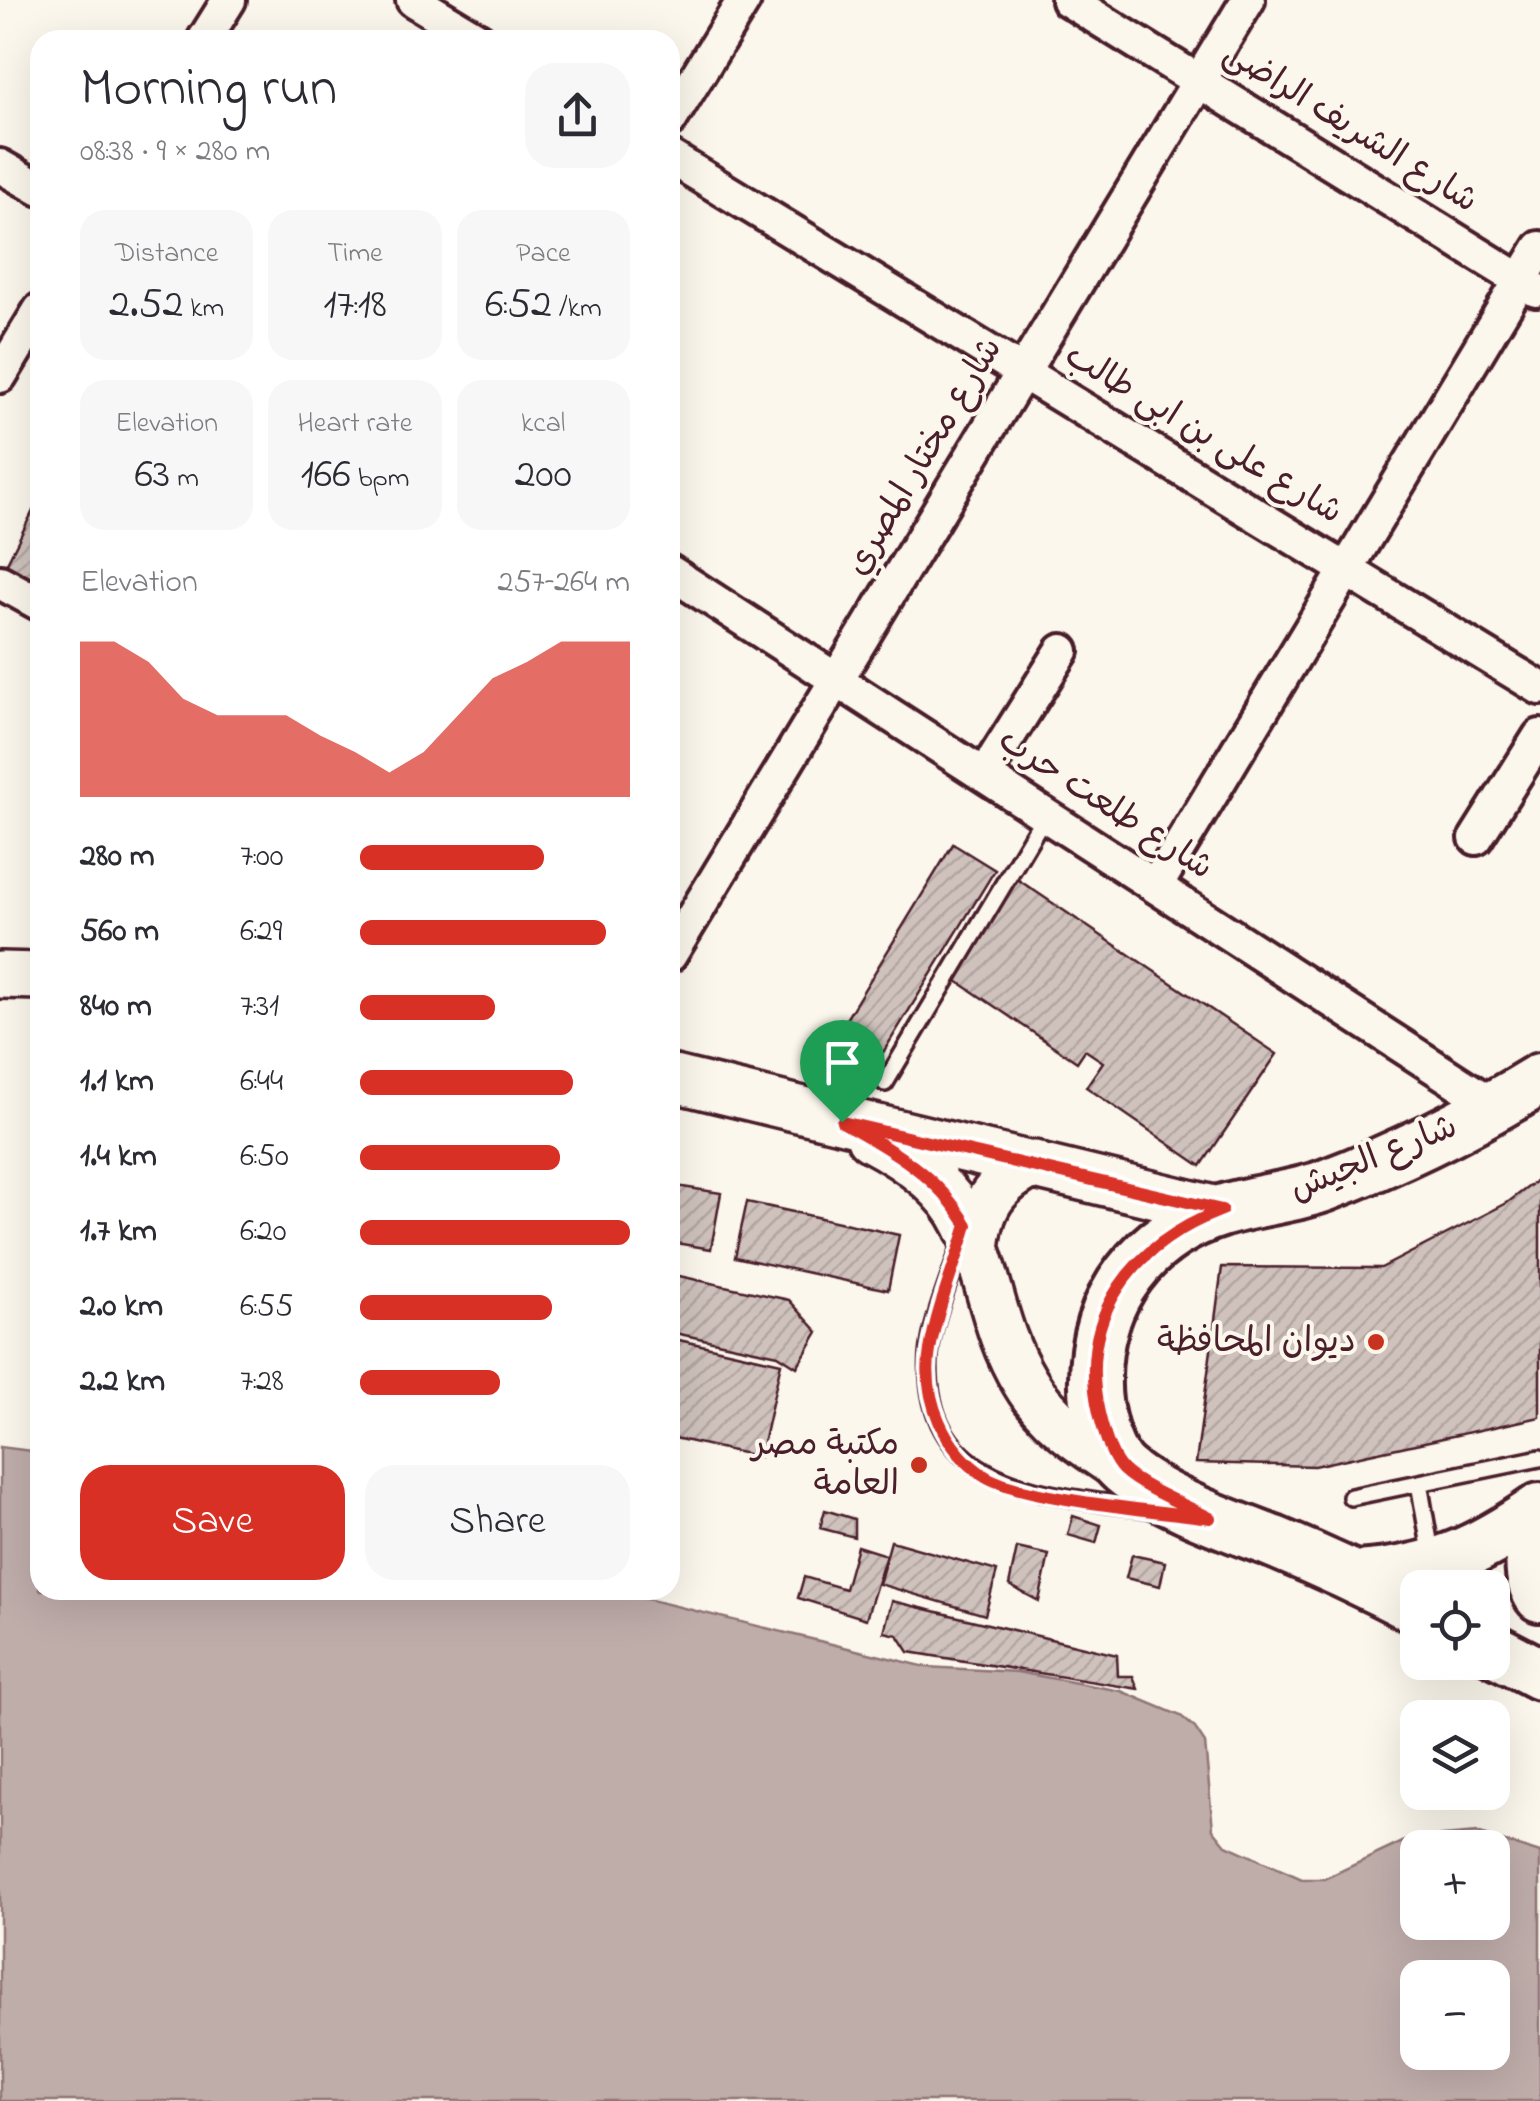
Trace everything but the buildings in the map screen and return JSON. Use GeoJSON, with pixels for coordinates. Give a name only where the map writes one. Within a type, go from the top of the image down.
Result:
{"type":"FeatureCollection","features":[{"type":"Feature","properties":{"kind":"main road"},"geometry":{"type":"LineString","coordinates":[[0,975],[30,976]]}},
{"type":"Feature","properties":{"kind":"main road","name":"شارع الجيش"},"geometry":{"type":"LineString","coordinates":[[1122,1469],[1104,1433],[1094,1394],[1095,1353],[1104,1314],[1123,1278],[1150,1248],[1184,1225],[1222,1210],[1318,1188],[1409,1152],[1540,1079]]}},
{"type":"Feature","properties":{"kind":"main road"},"geometry":{"type":"LineString","coordinates":[[680,1081],[1222,1210]]}},
{"type":"Feature","properties":{"kind":"main road"},"geometry":{"type":"LineString","coordinates":[[842,1122],[904,1156],[955,1205],[971,1238],[998,1330],[1027,1386],[1070,1433],[1122,1469],[1210,1518],[1356,1576],[1400,1584]]}},
{"type":"Feature","properties":{"kind":"main road"},"geometry":{"type":"LineString","coordinates":[[971,1238],[989,1197],[1009,1176],[1034,1164]]}},
{"type":"Feature","properties":{"kind":"main road"},"geometry":{"type":"LineString","coordinates":[[1452,1570],[1540,1509]]}},
{"type":"Feature","properties":{"kind":"main road"},"geometry":{"type":"LineString","coordinates":[[1540,1518],[1532,1546],[1532,1583],[1540,1596]]}},
{"type":"Feature","properties":{"kind":"main road"},"geometry":{"type":"LineString","coordinates":[[1510,1658],[1540,1674]]}},
{"type":"Feature","properties":{"kind":"street"},"geometry":{"type":"LineString","coordinates":[[210,30],[228,0]]}},
{"type":"Feature","properties":{"kind":"street"},"geometry":{"type":"LineString","coordinates":[[414,0],[463,30]]}},
{"type":"Feature","properties":{"kind":"street"},"geometry":{"type":"LineString","coordinates":[[680,104],[744,0]]}},
{"type":"Feature","properties":{"kind":"street","name":"شارع الشريف الراضى"},"geometry":{"type":"LineString","coordinates":[[1068,0],[1530,286]]}},
{"type":"Feature","properties":{"kind":"street","name":"شارع مختار المصري"},"geometry":{"type":"LineString","coordinates":[[680,939],[1248,0]]}},
{"type":"Feature","properties":{"kind":"street","name":"شارع على بن ابى طالب"},"geometry":{"type":"LineString","coordinates":[[680,163],[1540,688]]}},
{"type":"Feature","properties":{"kind":"street"},"geometry":{"type":"LineString","coordinates":[[0,166],[30,183]]}},
{"type":"Feature","properties":{"kind":"street"},"geometry":{"type":"LineString","coordinates":[[1156,886],[1346,570],[1530,286],[1540,248]]}},
{"type":"Feature","properties":{"kind":"street"},"geometry":{"type":"LineString","coordinates":[[0,376],[30,326]]}},
{"type":"Feature","properties":{"kind":"street","name":"شارع طلعت حرب"},"geometry":{"type":"LineString","coordinates":[[680,578],[1496,1106]]}},
{"type":"Feature","properties":{"kind":"street"},"geometry":{"type":"LineString","coordinates":[[0,582],[30,598]]}},
{"type":"Feature","properties":{"kind":"street"},"geometry":{"type":"LineString","coordinates":[[984,775],[1062,651]]}},
{"type":"Feature","properties":{"kind":"street"},"geometry":{"type":"LineString","coordinates":[[1476,838],[1540,736]]}},
{"type":"Feature","properties":{"kind":"lane"},"geometry":{"type":"LineString","coordinates":[[885,1083],[1046,815]]}},
{"type":"Feature","properties":{"kind":"lane"},"geometry":{"type":"LineString","coordinates":[[971,1238],[929,1352],[930,1400],[951,1444],[986,1476],[1033,1492],[1210,1518]]}},
{"type":"Feature","properties":{"kind":"lane"},"geometry":{"type":"LineString","coordinates":[[1351,1497],[1540,1458]]}},
{"type":"Feature","properties":{"kind":"lane"},"geometry":{"type":"LineString","coordinates":[[1419,1483],[1425,1570]]}},
{"type":"Feature","properties":{"kind":"shaded area"},"geometry":{"type":"Polygon","coordinates":[[[0,1447],[30,1451],[30,1600],[651,1600],[926,1667],[1017,1672],[1121,1691],[1181,1716],[1195,1728],[1205,1743],[1213,1829],[1226,1845],[1302,1879],[1324,1879],[1400,1843],[1400,1940],[1510,1940],[1510,1843],[1540,1853],[1540,2101],[0,2101],[0,1447]]]}},
{"type":"Feature","properties":{"kind":"place","name":"ديوان المحافظة"},"geometry":{"type":"Point","coordinates":[1376,1342]}},
{"type":"Feature","properties":{"kind":"place","name":"مكتبة مصر العامة"},"geometry":{"type":"Point","coordinates":[919,1465]}},
{"type":"Feature","properties":{"kind":"route"},"geometry":{"type":"LineString","coordinates":[[842,1122],[1222,1210],[1184,1225],[1150,1248],[1123,1278],[1104,1314],[1095,1353],[1094,1394],[1104,1433],[1122,1469],[1210,1518],[1033,1492],[986,1476],[951,1444],[930,1400],[929,1352],[967,1225],[955,1205],[904,1156],[842,1122]]}}]}
